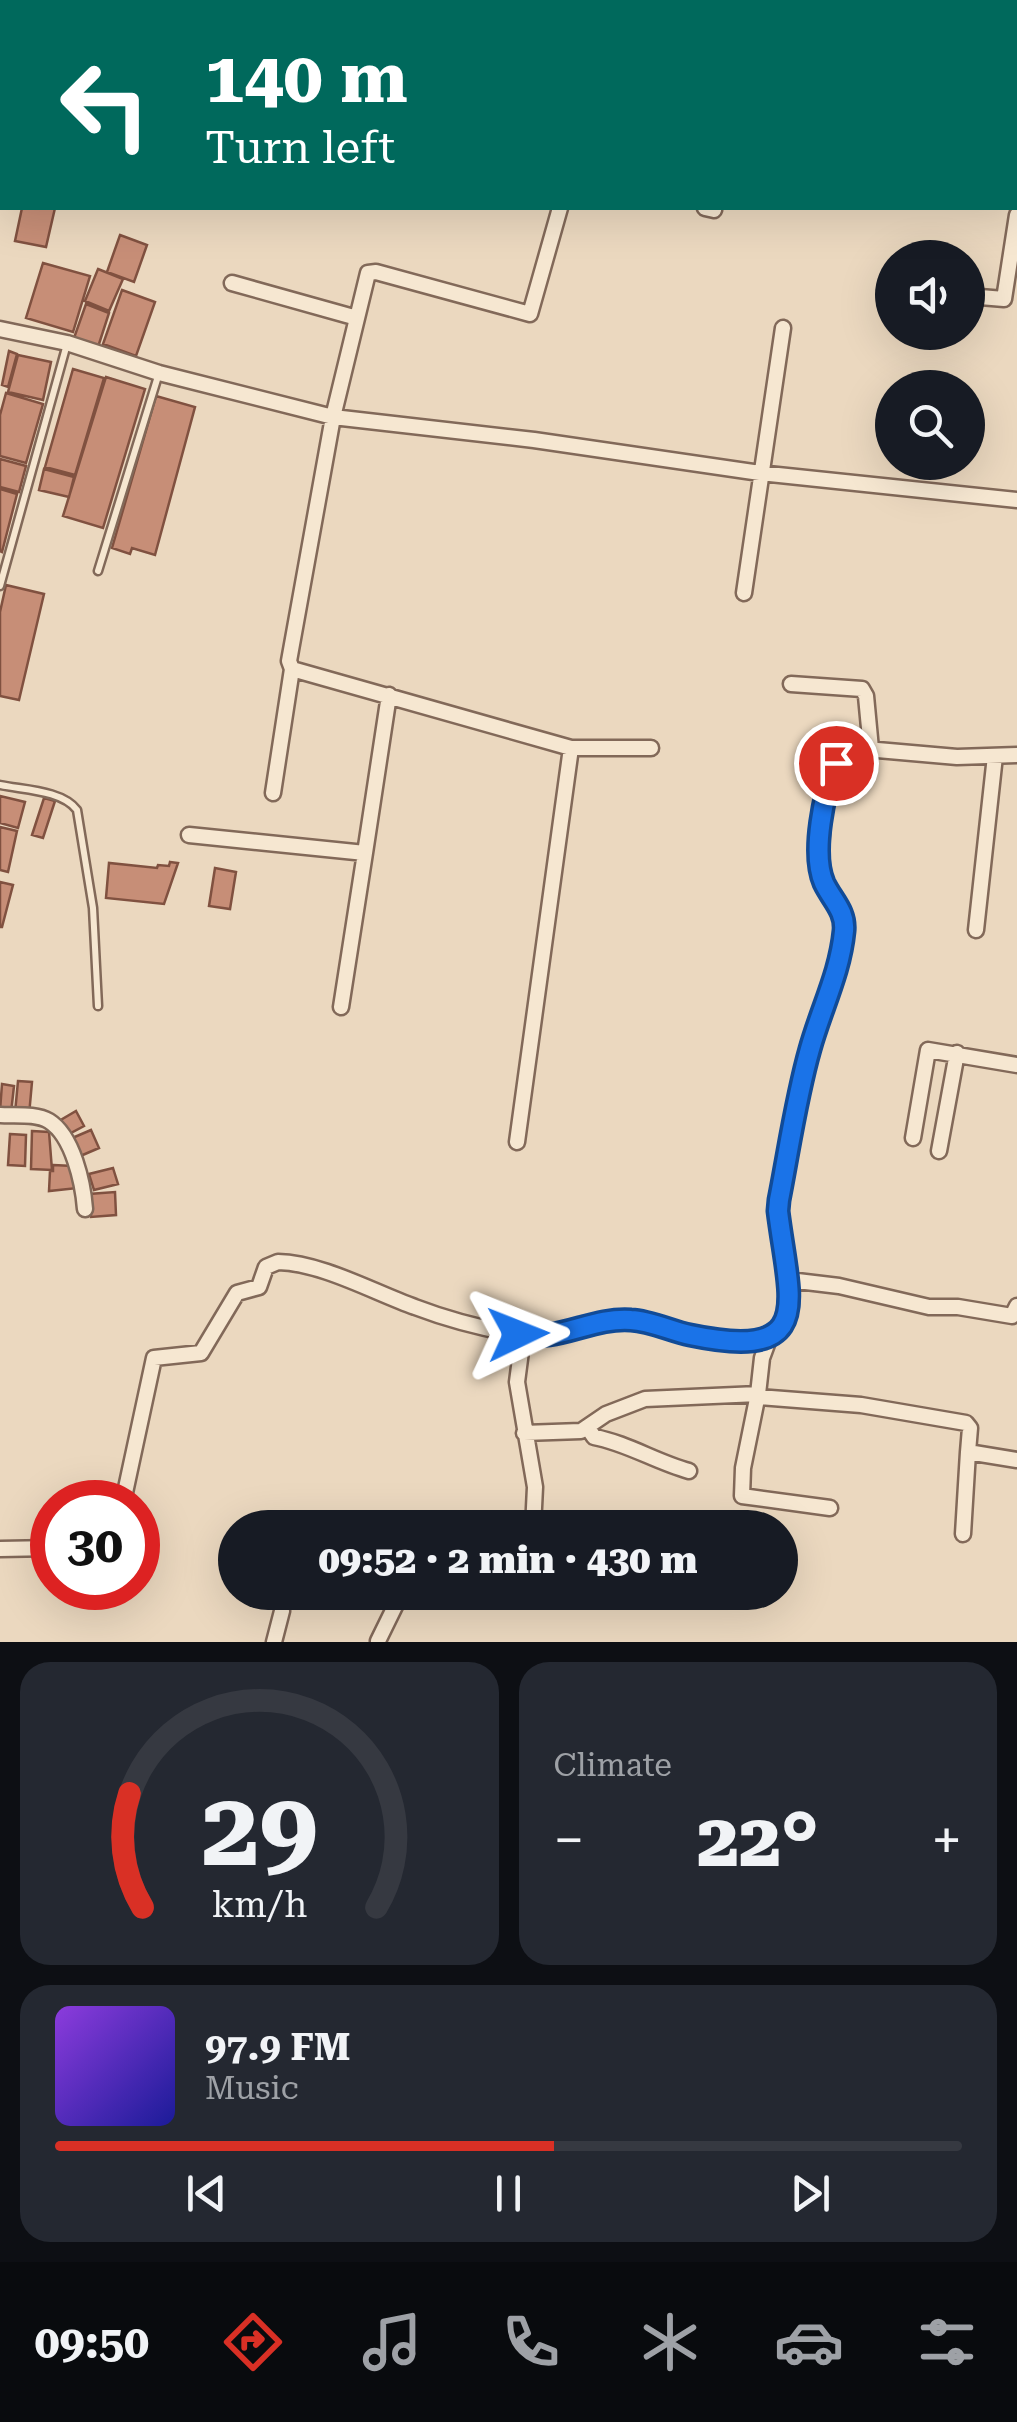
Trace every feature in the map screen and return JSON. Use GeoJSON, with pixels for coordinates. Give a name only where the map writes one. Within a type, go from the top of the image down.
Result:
{"type":"FeatureCollection","features":[{"type":"Feature","properties":{"kind":"street"},"geometry":{"type":"LineString","coordinates":[[273,794],[292,669],[288,661],[334,418],[368,274],[372,271],[530,314],[559,210]]}},
{"type":"Feature","properties":{"kind":"street"},"geometry":{"type":"LineString","coordinates":[[985,297],[1004,299],[1017,215]]}},
{"type":"Feature","properties":{"kind":"street"},"geometry":{"type":"LineString","coordinates":[[232,283],[357,318]]}},
{"type":"Feature","properties":{"kind":"street"},"geometry":{"type":"LineString","coordinates":[[744,593],[783,328]]}},
{"type":"Feature","properties":{"kind":"street"},"geometry":{"type":"LineString","coordinates":[[0,329],[67,342],[159,372],[334,418],[534,440],[760,473],[1017,500]]}},
{"type":"Feature","properties":{"kind":"street"},"geometry":{"type":"LineString","coordinates":[[292,669],[571,748],[651,748]]}},
{"type":"Feature","properties":{"kind":"street"},"geometry":{"type":"LineString","coordinates":[[792,684],[862,689],[871,750]]}},
{"type":"Feature","properties":{"kind":"street"},"geometry":{"type":"LineString","coordinates":[[341,1006],[389,695]]}},
{"type":"Feature","properties":{"kind":"street"},"geometry":{"type":"LineString","coordinates":[[517,1142],[571,748]]}},
{"type":"Feature","properties":{"kind":"street"},"geometry":{"type":"LineString","coordinates":[[830,1508],[742,1496],[743,1468],[762,1358],[769,1339],[786,1323],[789,1280],[779,1200],[803,1073],[839,960],[845,925],[821,872],[822,819],[836,763],[854,750],[957,758],[1017,755]]}},
{"type":"Feature","properties":{"kind":"street"},"geometry":{"type":"LineString","coordinates":[[976,930],[995,756]]}},
{"type":"Feature","properties":{"kind":"street"},"geometry":{"type":"LineString","coordinates":[[189,835],[366,853]]}},
{"type":"Feature","properties":{"kind":"street"},"geometry":{"type":"LineString","coordinates":[[913,1138],[928,1050],[1017,1066]]}},
{"type":"Feature","properties":{"kind":"street"},"geometry":{"type":"LineString","coordinates":[[938,1151],[957,1053]]}},
{"type":"Feature","properties":{"kind":"street"},"geometry":{"type":"LineString","coordinates":[[0,1115],[43,1118],[59,1130],[80,1172],[85,1209]]}},
{"type":"Feature","properties":{"kind":"street"},"geometry":{"type":"LineString","coordinates":[[127,1480],[154,1358],[201,1353],[237,1293],[258,1287],[270,1264],[286,1262],[357,1283],[440,1315],[524,1336],[554,1336],[612,1320],[632,1320],[692,1335],[769,1339]]}},
{"type":"Feature","properties":{"kind":"street"},"geometry":{"type":"LineString","coordinates":[[789,1280],[839,1286],[928,1307],[1015,1315]]}},
{"type":"Feature","properties":{"kind":"street"},"geometry":{"type":"LineString","coordinates":[[524,1336],[517,1382],[535,1487],[534,1510]]}},
{"type":"Feature","properties":{"kind":"street"},"geometry":{"type":"LineString","coordinates":[[524,1433],[572,1433],[588,1428],[606,1414],[644,1400],[758,1396],[861,1405],[966,1423],[970,1428],[963,1534]]}},
{"type":"Feature","properties":{"kind":"street"},"geometry":{"type":"LineString","coordinates":[[588,1428],[591,1436],[614,1440],[659,1463],[689,1471]]}},
{"type":"Feature","properties":{"kind":"street"},"geometry":{"type":"LineString","coordinates":[[968,1452],[1017,1460]]}},
{"type":"Feature","properties":{"kind":"street"},"geometry":{"type":"LineString","coordinates":[[0,1549],[30,1548]]}},
{"type":"Feature","properties":{"kind":"street"},"geometry":{"type":"LineString","coordinates":[[360,1642],[378,1641],[393,1610]]}},
{"type":"Feature","properties":{"kind":"street"},"geometry":{"type":"LineString","coordinates":[[274,1642],[282,1611]]}},
{"type":"Feature","properties":{"kind":"lane"},"geometry":{"type":"LineString","coordinates":[[0,586],[67,342]]}},
{"type":"Feature","properties":{"kind":"lane"},"geometry":{"type":"LineString","coordinates":[[98,571],[159,372]]}},
{"type":"Feature","properties":{"kind":"lane"},"geometry":{"type":"LineString","coordinates":[[0,785],[55,796],[73,804],[76,810],[93,908],[98,1006]]}},
{"type":"Feature","properties":{"kind":"building"},"geometry":{"type":"Polygon","coordinates":[[[22,210],[55,210],[46,247],[15,241],[22,210]]]}},
{"type":"Feature","properties":{"kind":"building"},"geometry":{"type":"Polygon","coordinates":[[[120,235],[147,245],[134,282],[107,272],[120,235]]]}},
{"type":"Feature","properties":{"kind":"building"},"geometry":{"type":"Polygon","coordinates":[[[43,263],[90,276],[73,332],[26,318],[43,263]]]}},
{"type":"Feature","properties":{"kind":"building"},"geometry":{"type":"Polygon","coordinates":[[[98,269],[123,279],[109,311],[85,301],[98,269]]]}},
{"type":"Feature","properties":{"kind":"building"},"geometry":{"type":"Polygon","coordinates":[[[122,290],[155,302],[136,356],[103,344],[122,290]]]}},
{"type":"Feature","properties":{"kind":"building"},"geometry":{"type":"Polygon","coordinates":[[[86,304],[109,313],[98,347],[74,338],[86,304]]]}},
{"type":"Feature","properties":{"kind":"building"},"geometry":{"type":"Polygon","coordinates":[[[9,351],[17,354],[8,387],[2,385],[9,351]]]}},
{"type":"Feature","properties":{"kind":"building"},"geometry":{"type":"Polygon","coordinates":[[[18,355],[51,362],[43,400],[8,392],[18,355]]]}},
{"type":"Feature","properties":{"kind":"building"},"geometry":{"type":"Polygon","coordinates":[[[73,369],[104,378],[75,475],[45,467],[73,369]]]}},
{"type":"Feature","properties":{"kind":"building"},"geometry":{"type":"Polygon","coordinates":[[[106,377],[145,389],[103,528],[63,516],[106,377]]]}},
{"type":"Feature","properties":{"kind":"building"},"geometry":{"type":"Polygon","coordinates":[[[6,393],[43,404],[26,463],[0,456],[0,415],[6,393]]]}},
{"type":"Feature","properties":{"kind":"building"},"geometry":{"type":"Polygon","coordinates":[[[156,396],[195,407],[155,555],[132,548],[130,554],[112,548],[156,396]]]}},
{"type":"Feature","properties":{"kind":"building"},"geometry":{"type":"Polygon","coordinates":[[[0,459],[26,466],[19,492],[0,487],[0,459]]]}},
{"type":"Feature","properties":{"kind":"building"},"geometry":{"type":"Polygon","coordinates":[[[44,469],[74,477],[69,497],[39,490],[44,469]]]}},
{"type":"Feature","properties":{"kind":"building"},"geometry":{"type":"Polygon","coordinates":[[[0,489],[17,494],[2,552],[0,551],[0,489]]]}},
{"type":"Feature","properties":{"kind":"building"},"geometry":{"type":"Polygon","coordinates":[[[6,585],[44,594],[19,700],[0,696],[0,612],[6,585]]]}},
{"type":"Feature","properties":{"kind":"building"},"geometry":{"type":"Polygon","coordinates":[[[0,796],[25,802],[18,828],[0,823],[0,796]]]}},
{"type":"Feature","properties":{"kind":"building"},"geometry":{"type":"Polygon","coordinates":[[[44,798],[55,801],[43,838],[32,835],[44,798]]]}},
{"type":"Feature","properties":{"kind":"building"},"geometry":{"type":"Polygon","coordinates":[[[0,827],[17,831],[8,872],[0,870],[0,827]]]}},
{"type":"Feature","properties":{"kind":"building"},"geometry":{"type":"Polygon","coordinates":[[[170,862],[178,863],[164,904],[106,898],[109,863],[157,868],[169,866],[170,862]]]}},
{"type":"Feature","properties":{"kind":"building"},"geometry":{"type":"Polygon","coordinates":[[[215,868],[236,872],[230,909],[209,906],[215,868]]]}},
{"type":"Feature","properties":{"kind":"building"},"geometry":{"type":"Polygon","coordinates":[[[0,882],[13,885],[2,927],[0,927],[0,882]]]}},
{"type":"Feature","properties":{"kind":"building"},"geometry":{"type":"Polygon","coordinates":[[[18,1081],[32,1082],[29,1115],[15,1113],[18,1081]]]}},
{"type":"Feature","properties":{"kind":"building"},"geometry":{"type":"Polygon","coordinates":[[[2,1084],[14,1086],[11,1113],[0,1111],[2,1084]]]}},
{"type":"Feature","properties":{"kind":"building"},"geometry":{"type":"Polygon","coordinates":[[[76,1111],[84,1126],[67,1135],[59,1121],[76,1111]]]}},
{"type":"Feature","properties":{"kind":"building"},"geometry":{"type":"Polygon","coordinates":[[[91,1130],[99,1148],[78,1157],[70,1139],[91,1130]]]}},
{"type":"Feature","properties":{"kind":"building"},"geometry":{"type":"Polygon","coordinates":[[[32,1131],[49,1132],[52,1170],[31,1169],[32,1131]]]}},
{"type":"Feature","properties":{"kind":"building"},"geometry":{"type":"Polygon","coordinates":[[[10,1134],[26,1135],[25,1166],[8,1165],[10,1134]]]}},
{"type":"Feature","properties":{"kind":"building"},"geometry":{"type":"Polygon","coordinates":[[[53,1165],[73,1166],[78,1188],[49,1191],[53,1165]]]}},
{"type":"Feature","properties":{"kind":"building"},"geometry":{"type":"Polygon","coordinates":[[[113,1168],[118,1184],[94,1190],[89,1174],[113,1168]]]}},
{"type":"Feature","properties":{"kind":"building"},"geometry":{"type":"Polygon","coordinates":[[[115,1192],[116,1215],[91,1217],[89,1194],[115,1192]]]}},
{"type":"Feature","properties":{"kind":"route"},"geometry":{"type":"LineString","coordinates":[[518,1334],[554,1336],[612,1320],[632,1320],[692,1335],[756,1341],[769,1339],[786,1323],[790,1288],[779,1200],[803,1073],[839,960],[845,925],[843,914],[825,885],[820,859],[825,796],[836,763]]}}]}
